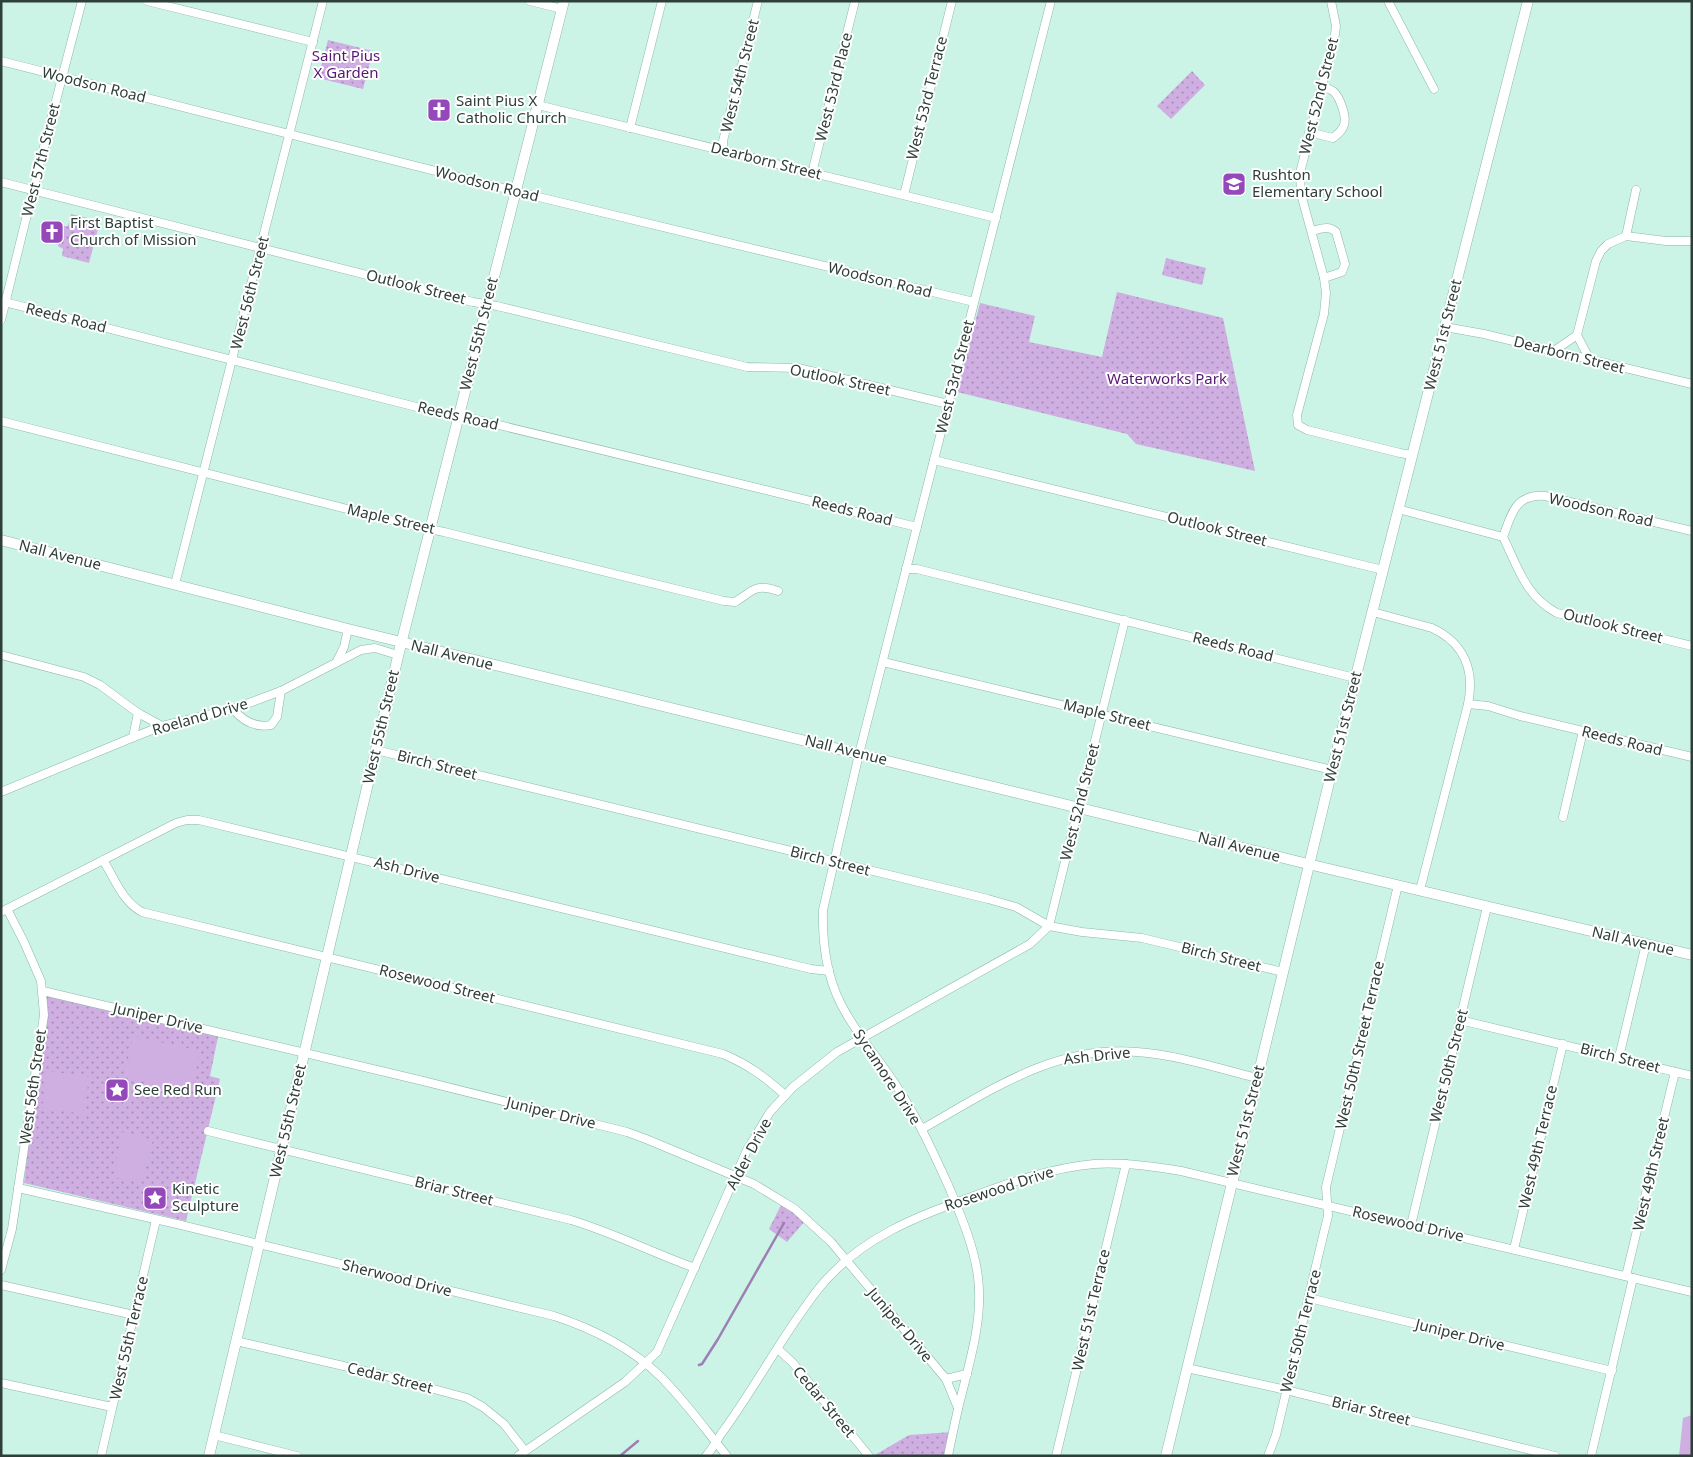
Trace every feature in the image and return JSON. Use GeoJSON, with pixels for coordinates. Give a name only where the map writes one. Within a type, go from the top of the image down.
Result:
{"type":"FeatureCollection","features":[{"type":"Feature","properties":{"kind":"street","name":"West 57th Street"},"geometry":{"type":"LineString","coordinates":[[1,320],[3,302],[82,1]]}},
{"type":"Feature","properties":{"kind":"street"},"geometry":{"type":"LineString","coordinates":[[147,1],[313,42]]}},
{"type":"Feature","properties":{"kind":"street","name":"West 56th Street"},"geometry":{"type":"LineString","coordinates":[[175,584],[323,1]]}},
{"type":"Feature","properties":{"kind":"street"},"geometry":{"type":"LineString","coordinates":[[530,1],[563,5]]}},
{"type":"Feature","properties":{"kind":"street"},"geometry":{"type":"LineString","coordinates":[[630,128],[662,1]]}},
{"type":"Feature","properties":{"kind":"street","name":"West 54th Street"},"geometry":{"type":"LineString","coordinates":[[722,151],[758,1]]}},
{"type":"Feature","properties":{"kind":"street","name":"West 53rd Place"},"geometry":{"type":"LineString","coordinates":[[813,173],[855,1]]}},
{"type":"Feature","properties":{"kind":"street","name":"West 53rd Terrace"},"geometry":{"type":"LineString","coordinates":[[904,195],[952,1]]}},
{"type":"Feature","properties":{"kind":"street","name":"West 53rd Street"},"geometry":{"type":"LineString","coordinates":[[859,754],[1051,1]]}},
{"type":"Feature","properties":{"kind":"street","name":"West 52nd Street"},"geometry":{"type":"LineString","coordinates":[[1331,1],[1336,26],[1300,173],[1300,187],[1324,278],[1326,303],[1297,415],[1298,425],[1306,430],[1400,453],[1412,454]]}},
{"type":"Feature","properties":{"kind":"street"},"geometry":{"type":"LineString","coordinates":[[1388,1],[1434,89]]}},
{"type":"Feature","properties":{"kind":"street","name":"West 51st Street"},"geometry":{"type":"LineString","coordinates":[[1166,1456],[1308,864],[1528,1]]}},
{"type":"Feature","properties":{"kind":"street","name":"West 55th Street"},"geometry":{"type":"LineString","coordinates":[[209,1456],[401,642],[563,5]]}},
{"type":"Feature","properties":{"kind":"street","name":"Woodson Road"},"geometry":{"type":"LineString","coordinates":[[1,61],[516,191],[974,302]]}},
{"type":"Feature","properties":{"kind":"street"},"geometry":{"type":"LineString","coordinates":[[1309,132],[1333,138],[1339,134],[1344,124],[1343,112],[1334,91],[1321,86]]}},
{"type":"Feature","properties":{"kind":"street","name":"Dearborn Street"},"geometry":{"type":"LineString","coordinates":[[538,104],[996,218]]}},
{"type":"Feature","properties":{"kind":"street","name":"Outlook Street"},"geometry":{"type":"LineString","coordinates":[[1,182],[487,304],[747,366],[798,368],[948,404]]}},
{"type":"Feature","properties":{"kind":"street"},"geometry":{"type":"LineString","coordinates":[[1626,236],[1636,190]]}},
{"type":"Feature","properties":{"kind":"street"},"geometry":{"type":"LineString","coordinates":[[1312,231],[1325,228],[1333,229],[1336,232],[1345,264],[1342,272],[1324,278]]}},
{"type":"Feature","properties":{"kind":"street"},"geometry":{"type":"LineString","coordinates":[[1554,351],[1577,335],[1600,251],[1608,244],[1626,236],[1692,242]]}},
{"type":"Feature","properties":{"kind":"street","name":"Reeds Road"},"geometry":{"type":"LineString","coordinates":[[3,302],[458,416],[917,527]]}},
{"type":"Feature","properties":{"kind":"street","name":"Dearborn Street"},"geometry":{"type":"LineString","coordinates":[[1445,328],[1484,334],[1692,384]]}},
{"type":"Feature","properties":{"kind":"street"},"geometry":{"type":"LineString","coordinates":[[1577,335],[1590,360]]}},
{"type":"Feature","properties":{"kind":"street","name":"Maple Street"},"geometry":{"type":"LineString","coordinates":[[1,421],[203,473],[724,601],[735,602],[754,588],[768,587],[778,590]]}},
{"type":"Feature","properties":{"kind":"street","name":"Outlook Street"},"geometry":{"type":"LineString","coordinates":[[934,460],[1383,570]]}},
{"type":"Feature","properties":{"kind":"street","name":"Woodson Road"},"geometry":{"type":"LineString","coordinates":[[1503,537],[1516,506],[1523,499],[1534,495],[1692,531]]}},
{"type":"Feature","properties":{"kind":"street"},"geometry":{"type":"LineString","coordinates":[[1398,509],[1503,537]]}},
{"type":"Feature","properties":{"kind":"street","name":"Outlook Street"},"geometry":{"type":"LineString","coordinates":[[1503,537],[1529,590],[1548,608],[1570,617],[1692,646]]}},
{"type":"Feature","properties":{"kind":"street","name":"Nall Avenue"},"geometry":{"type":"LineString","coordinates":[[1,540],[348,629],[1692,956]]}},
{"type":"Feature","properties":{"kind":"street","name":"Reeds Road"},"geometry":{"type":"LineString","coordinates":[[906,569],[917,569],[1355,678]]}},
{"type":"Feature","properties":{"kind":"street"},"geometry":{"type":"LineString","coordinates":[[1373,612],[1440,631],[1454,643],[1464,657],[1469,672],[1471,690],[1468,704],[1420,890]]}},
{"type":"Feature","properties":{"kind":"street","name":"West 52nd Street"},"geometry":{"type":"LineString","coordinates":[[1049,926],[1125,620]]}},
{"type":"Feature","properties":{"kind":"street"},"geometry":{"type":"LineString","coordinates":[[336,663],[344,647],[348,629]]}},
{"type":"Feature","properties":{"kind":"street","name":"Roeland Drive"},"geometry":{"type":"LineString","coordinates":[[1,792],[162,726],[233,709],[281,690],[361,650],[375,648],[398,655]]}},
{"type":"Feature","properties":{"kind":"street"},"geometry":{"type":"LineString","coordinates":[[1,655],[84,677],[116,695],[138,713],[162,726]]}},
{"type":"Feature","properties":{"kind":"street","name":"Maple Street"},"geometry":{"type":"LineString","coordinates":[[882,662],[1332,770]]}},
{"type":"Feature","properties":{"kind":"street"},"geometry":{"type":"LineString","coordinates":[[233,709],[243,720],[264,726],[272,725],[277,717],[281,690]]}},
{"type":"Feature","properties":{"kind":"street","name":"Reeds Road"},"geometry":{"type":"LineString","coordinates":[[1468,704],[1488,706],[1520,716],[1692,757]]}},
{"type":"Feature","properties":{"kind":"street"},"geometry":{"type":"LineString","coordinates":[[133,737],[138,713]]}},
{"type":"Feature","properties":{"kind":"street"},"geometry":{"type":"LineString","coordinates":[[1562,816],[1584,731]]}},
{"type":"Feature","properties":{"kind":"street","name":"Birch Street"},"geometry":{"type":"LineString","coordinates":[[376,750],[1016,907],[1049,926],[1082,932],[1142,938],[1283,972]]}},
{"type":"Feature","properties":{"kind":"street","name":"Sycamore Drive"},"geometry":{"type":"LineString","coordinates":[[859,754],[822,916],[824,951],[840,1002],[898,1088],[922,1129],[955,1202],[969,1241],[978,1278],[980,1303],[977,1333],[948,1456]]}},
{"type":"Feature","properties":{"kind":"street","name":"Ash Drive"},"geometry":{"type":"LineString","coordinates":[[4,910],[176,824],[187,820],[198,820],[811,969],[829,971]]}},
{"type":"Feature","properties":{"kind":"street","name":"Rosewood Street"},"geometry":{"type":"LineString","coordinates":[[103,860],[125,899],[132,907],[142,912],[724,1054],[753,1068],[785,1095]]}},
{"type":"Feature","properties":{"kind":"street","name":"West 50th Street Terrace"},"geometry":{"type":"LineString","coordinates":[[1327,1205],[1326,1187],[1398,885]]}},
{"type":"Feature","properties":{"kind":"street","name":"West 50th Street"},"geometry":{"type":"LineString","coordinates":[[1411,1225],[1487,907]]}},
{"type":"Feature","properties":{"kind":"street","name":"West 56th Street"},"geometry":{"type":"LineString","coordinates":[[1,1270],[10,1242],[44,1015],[43,991],[35,965],[4,910]]}},
{"type":"Feature","properties":{"kind":"street","name":"Alder Drive"},"geometry":{"type":"LineString","coordinates":[[522,1453],[625,1382],[657,1352],[735,1176],[759,1129],[785,1095],[826,1059],[1030,944],[1049,926]]}},
{"type":"Feature","properties":{"kind":"street"},"geometry":{"type":"LineString","coordinates":[[1619,1057],[1646,944]]}},
{"type":"Feature","properties":{"kind":"street","name":"Juniper Drive"},"geometry":{"type":"LineString","coordinates":[[43,991],[627,1132],[735,1176],[773,1195],[795,1209],[821,1231],[946,1378],[958,1408]]}},
{"type":"Feature","properties":{"kind":"street","name":"Birch Street"},"geometry":{"type":"LineString","coordinates":[[1460,1020],[1692,1076]]}},
{"type":"Feature","properties":{"kind":"street","name":"West 49th Terrace"},"geometry":{"type":"LineString","coordinates":[[1514,1249],[1562,1044]]}},
{"type":"Feature","properties":{"kind":"street","name":"Ash Drive"},"geometry":{"type":"LineString","coordinates":[[922,1129],[1028,1071],[1080,1055],[1117,1052],[1159,1054],[1257,1078]]}},
{"type":"Feature","properties":{"kind":"street","name":"West 49th Street"},"geometry":{"type":"LineString","coordinates":[[1592,1456],[1612,1371],[1630,1277],[1675,1072]]}},
{"type":"Feature","properties":{"kind":"street","name":"Briar Street"},"geometry":{"type":"LineString","coordinates":[[208,1131],[572,1220],[597,1228],[695,1268]]}},
{"type":"Feature","properties":{"kind":"street","name":"West 51st Terrace"},"geometry":{"type":"LineString","coordinates":[[1056,1456],[1126,1164]]}},
{"type":"Feature","properties":{"kind":"street","name":"Rosewood Drive"},"geometry":{"type":"LineString","coordinates":[[706,1456],[733,1419],[821,1286],[868,1243],[898,1225],[955,1202],[1039,1173],[1088,1165],[1150,1165],[1692,1292]]}},
{"type":"Feature","properties":{"kind":"street","name":"Sherwood Drive"},"geometry":{"type":"LineString","coordinates":[[18,1188],[259,1244],[580,1324],[616,1342],[661,1377],[727,1456]]}},
{"type":"Feature","properties":{"kind":"street","name":"West 50th Terrace"},"geometry":{"type":"LineString","coordinates":[[1268,1456],[1276,1436],[1309,1298],[1326,1224],[1327,1205]]}},
{"type":"Feature","properties":{"kind":"street","name":"West 55th Terrace"},"geometry":{"type":"LineString","coordinates":[[100,1456],[156,1220]]}},
{"type":"Feature","properties":{"kind":"street"},"geometry":{"type":"LineString","coordinates":[[1,1285],[134,1315]]}},
{"type":"Feature","properties":{"kind":"street","name":"Juniper Drive"},"geometry":{"type":"LineString","coordinates":[[1309,1298],[1612,1371]]}},
{"type":"Feature","properties":{"kind":"street","name":"Cedar Street"},"geometry":{"type":"LineString","coordinates":[[236,1341],[382,1375],[467,1398],[483,1407],[504,1424],[522,1453]]}},
{"type":"Feature","properties":{"kind":"street","name":"Cedar Street"},"geometry":{"type":"LineString","coordinates":[[778,1349],[793,1363],[870,1456]]}},
{"type":"Feature","properties":{"kind":"street","name":"Briar Street"},"geometry":{"type":"LineString","coordinates":[[1187,1368],[1286,1390],[1555,1456]]}},
{"type":"Feature","properties":{"kind":"street"},"geometry":{"type":"LineString","coordinates":[[946,1378],[967,1374]]}},
{"type":"Feature","properties":{"kind":"street"},"geometry":{"type":"LineString","coordinates":[[1,1383],[112,1407]]}},
{"type":"Feature","properties":{"kind":"street"},"geometry":{"type":"LineString","coordinates":[[214,1436],[297,1456]]}},
{"type":"Feature","properties":{"kind":"green space","name":"Saint Pius X Garden"},"geometry":{"type":"Polygon","coordinates":[[[328,40],[373,51],[363,89],[318,78],[328,40]]]}},
{"type":"Feature","properties":{"kind":"green space"},"geometry":{"type":"Polygon","coordinates":[[[1192,71],[1205,85],[1171,119],[1157,106],[1192,71]]]}},
{"type":"Feature","properties":{"kind":"green space"},"geometry":{"type":"Polygon","coordinates":[[[71,214],[100,221],[89,263],[62,256],[63,249],[58,246],[63,226],[68,226],[71,214]]]}},
{"type":"Feature","properties":{"kind":"green space"},"geometry":{"type":"Polygon","coordinates":[[[1166,258],[1206,268],[1202,285],[1162,275],[1166,258]]]}},
{"type":"Feature","properties":{"kind":"green space","name":"Waterworks Park"},"geometry":{"type":"Polygon","coordinates":[[[1117,292],[1223,318],[1255,471],[1136,444],[1127,434],[957,392],[980,303],[1035,316],[1029,342],[1102,357],[1117,292]]]}},
{"type":"Feature","properties":{"kind":"green space"},"geometry":{"type":"Polygon","coordinates":[[[43,991],[219,1032],[210,1076],[220,1079],[186,1221],[24,1183],[44,1015],[43,991]]]}},
{"type":"Feature","properties":{"kind":"green space"},"geometry":{"type":"Polygon","coordinates":[[[133,1036],[200,1051],[191,1093],[124,1077],[133,1036]]]}},
{"type":"Feature","properties":{"kind":"green space"},"geometry":{"type":"Polygon","coordinates":[[[47,1071],[89,1077],[84,1114],[42,1108],[47,1071]]]}},
{"type":"Feature","properties":{"kind":"green space"},"geometry":{"type":"Polygon","coordinates":[[[122,1132],[153,1140],[142,1183],[113,1177],[122,1132]]]}},
{"type":"Feature","properties":{"kind":"green space"},"geometry":{"type":"Polygon","coordinates":[[[782,1203],[805,1221],[787,1242],[769,1229],[782,1203]]]}},
{"type":"Feature","properties":{"kind":"green space"},"geometry":{"type":"Polygon","coordinates":[[[1692,1415],[1692,1456],[1679,1456],[1683,1418],[1692,1415]]]}},
{"type":"Feature","properties":{"kind":"green space"},"geometry":{"type":"Polygon","coordinates":[[[952,1432],[946,1456],[875,1455],[909,1435],[952,1432]]]}},
{"type":"Feature","properties":{"kind":"waterway"},"geometry":{"type":"LineString","coordinates":[[699,1365],[702,1364],[718,1339],[784,1223]]}},
{"type":"Feature","properties":{"kind":"waterway"},"geometry":{"type":"LineString","coordinates":[[620,1456],[638,1441]]}},
{"type":"Feature","properties":{"kind":"place","name":"Saint Pius X Catholic Church"},"geometry":{"type":"Point","coordinates":[439,110]}},
{"type":"Feature","properties":{"kind":"place","name":"Rushton Elementary School"},"geometry":{"type":"Point","coordinates":[1234,184]}},
{"type":"Feature","properties":{"kind":"place","name":"First Baptist Church of Mission"},"geometry":{"type":"Point","coordinates":[52,232]}},
{"type":"Feature","properties":{"kind":"place","name":"See Red Run"},"geometry":{"type":"Point","coordinates":[117,1090]}},
{"type":"Feature","properties":{"kind":"place","name":"Kinetic Sculpture"},"geometry":{"type":"Point","coordinates":[155,1198]}}]}
